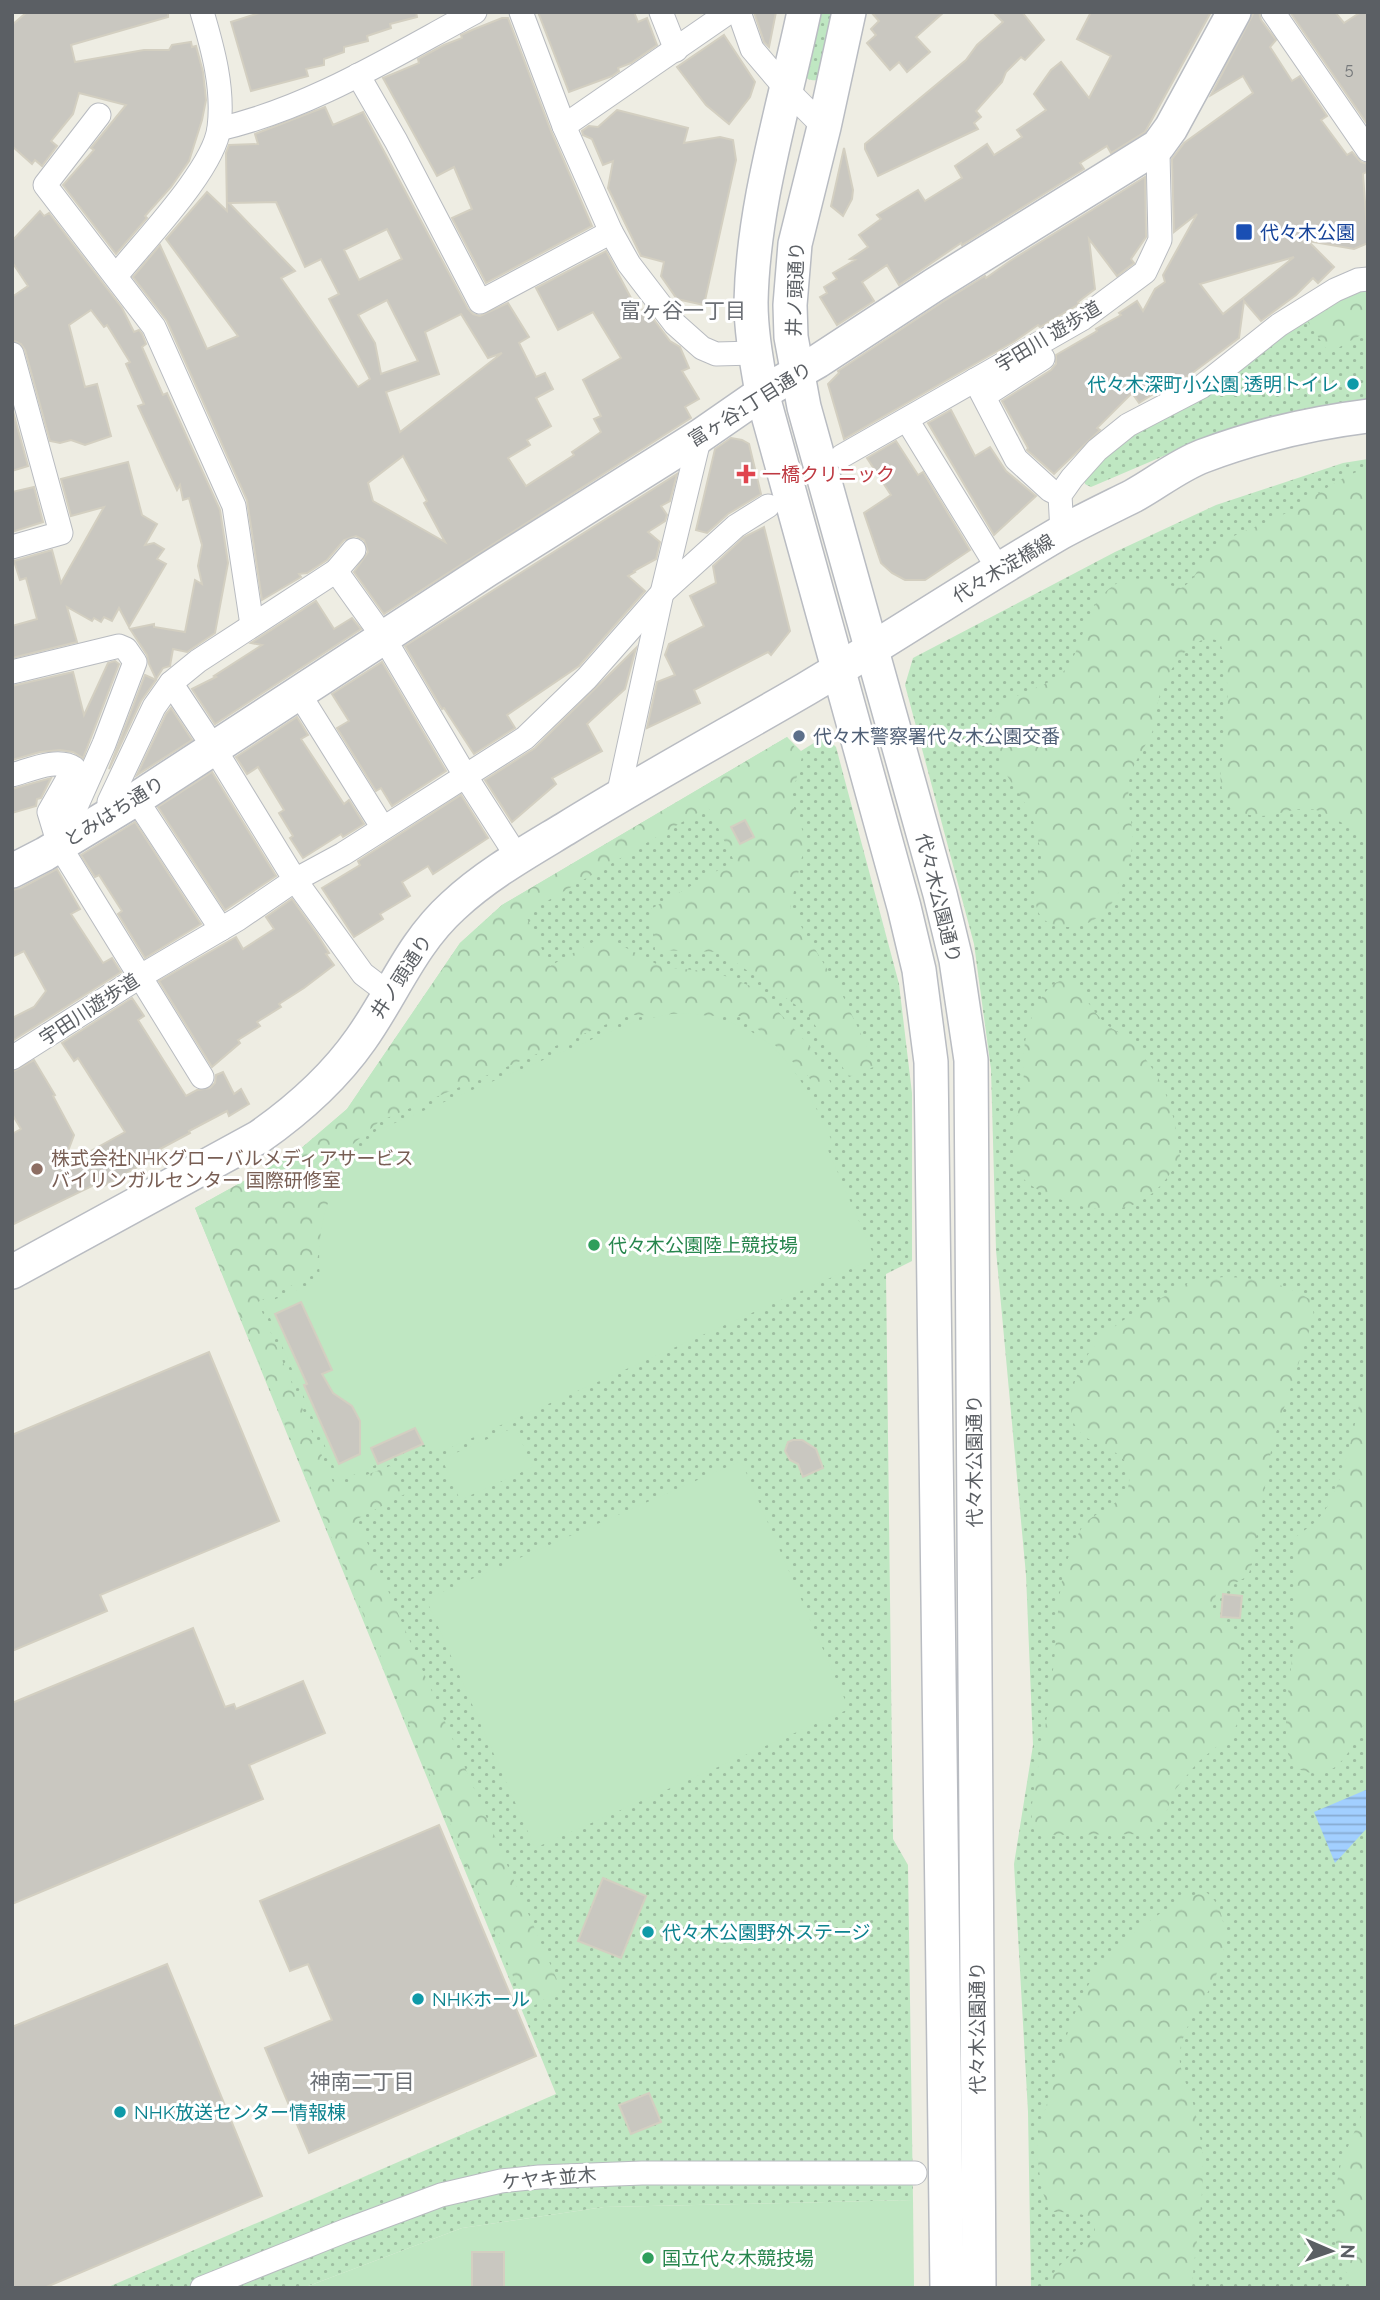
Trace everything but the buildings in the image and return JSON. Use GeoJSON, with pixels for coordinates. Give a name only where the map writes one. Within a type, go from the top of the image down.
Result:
{"type":"FeatureCollection","features":[{"type":"Feature","properties":{"kind":"main road","name":"井ノ頭通り"},"geometry":{"type":"LineString","coordinates":[[804,12],[762,204],[754,254],[751,305],[762,393],[838,669]]}},
{"type":"Feature","properties":{"kind":"main road","name":"井ノ頭通り"},"geometry":{"type":"LineString","coordinates":[[19,1265],[259,1137],[295,1111],[329,1080],[354,1048],[427,933],[476,887],[618,796],[872,648],[796,373],[791,337],[790,304],[795,244],[849,12]]}},
{"type":"Feature","properties":{"kind":"main road","name":"富ヶ谷1丁目通り"},"geometry":{"type":"LineString","coordinates":[[214,748],[700,436],[762,393],[1158,146],[1171,128],[1234,12]]}},
{"type":"Feature","properties":{"kind":"main road","name":"代々木淀橋線"},"geometry":{"type":"LineString","coordinates":[[872,648],[1062,532],[1138,493],[1176,468],[1237,444],[1326,421],[1368,416]]}},
{"type":"Feature","properties":{"kind":"main road","name":"代々木淀橋線"},"geometry":{"type":"LineString","coordinates":[[1138,493],[1178,485],[1277,450],[1368,433]]}},
{"type":"Feature","properties":{"kind":"main road","name":"代々木公園通り"},"geometry":{"type":"LineString","coordinates":[[872,648],[956,960],[971,1060],[979,2288]]}},
{"type":"Feature","properties":{"kind":"main road","name":"代々木公園通り"},"geometry":{"type":"LineString","coordinates":[[838,669],[907,919],[919,970],[931,1062],[947,2288]]}},
{"type":"Feature","properties":{"kind":"main road","name":"とみはち通り"},"geometry":{"type":"LineString","coordinates":[[12,871],[60,845],[214,748]]}},
{"type":"Feature","properties":{"kind":"street"},"geometry":{"type":"LineString","coordinates":[[116,276],[198,176],[211,153],[219,129],[220,94],[216,65],[202,12]]}},
{"type":"Feature","properties":{"kind":"street"},"geometry":{"type":"LineString","coordinates":[[219,129],[250,121],[332,90],[475,12]]}},
{"type":"Feature","properties":{"kind":"street"},"geometry":{"type":"LineString","coordinates":[[521,12],[565,126],[611,232],[652,296],[675,324],[702,348],[716,354],[755,353]]}},
{"type":"Feature","properties":{"kind":"street"},"geometry":{"type":"LineString","coordinates":[[661,12],[676,50]]}},
{"type":"Feature","properties":{"kind":"street"},"geometry":{"type":"LineString","coordinates":[[565,126],[729,12]]}},
{"type":"Feature","properties":{"kind":"street"},"geometry":{"type":"LineString","coordinates":[[738,12],[752,49],[824,127]]}},
{"type":"Feature","properties":{"kind":"street"},"geometry":{"type":"LineString","coordinates":[[1273,12],[1368,149]]}},
{"type":"Feature","properties":{"kind":"street"},"geometry":{"type":"LineString","coordinates":[[358,75],[480,302],[611,232]]}},
{"type":"Feature","properties":{"kind":"street"},"geometry":{"type":"LineString","coordinates":[[99,115],[45,185],[154,327],[228,489],[237,522],[252,625]]}},
{"type":"Feature","properties":{"kind":"street","name":"宇田川 遊歩道"},"geometry":{"type":"LineString","coordinates":[[842,456],[907,420],[979,388],[1082,319],[1145,272],[1160,240],[1158,154]]}},
{"type":"Feature","properties":{"kind":"street"},"geometry":{"type":"LineString","coordinates":[[1062,532],[1060,495],[1097,450],[1128,425],[1201,387],[1279,325],[1335,290],[1358,279],[1368,279]]}},
{"type":"Feature","properties":{"kind":"street"},"geometry":{"type":"LineString","coordinates":[[1055,350],[979,388],[1016,459],[1050,490],[1060,495]]}},
{"type":"Feature","properties":{"kind":"street"},"geometry":{"type":"LineString","coordinates":[[12,354],[22,428],[61,533],[12,547]]}},
{"type":"Feature","properties":{"kind":"street"},"geometry":{"type":"LineString","coordinates":[[907,420],[999,570]]}},
{"type":"Feature","properties":{"kind":"street"},"geometry":{"type":"LineString","coordinates":[[618,796],[662,593],[700,436]]}},
{"type":"Feature","properties":{"kind":"street","name":"宇田川遊歩道"},"geometry":{"type":"LineString","coordinates":[[12,1058],[165,960],[343,854],[525,738],[587,678],[662,593],[736,526],[768,506]]}},
{"type":"Feature","properties":{"kind":"street"},"geometry":{"type":"LineString","coordinates":[[221,929],[125,805],[109,802],[153,707],[171,683],[198,661],[335,571],[354,550]]}},
{"type":"Feature","properties":{"kind":"street"},"geometry":{"type":"LineString","coordinates":[[335,571],[384,638],[466,777],[518,858]]}},
{"type":"Feature","properties":{"kind":"street"},"geometry":{"type":"LineString","coordinates":[[12,672],[118,646],[126,649],[135,662],[104,744],[60,845]]}},
{"type":"Feature","properties":{"kind":"street"},"geometry":{"type":"LineString","coordinates":[[171,683],[296,880],[363,974],[388,993]]}},
{"type":"Feature","properties":{"kind":"street"},"geometry":{"type":"LineString","coordinates":[[298,692],[383,828]]}},
{"type":"Feature","properties":{"kind":"street"},"geometry":{"type":"LineString","coordinates":[[12,775],[56,763],[68,764],[74,768],[49,812],[60,845],[202,1077]]}},
{"type":"Feature","properties":{"kind":"street","name":"ケヤキ並木"},"geometry":{"type":"LineString","coordinates":[[202,2288],[441,2195],[501,2182],[539,2177],[642,2173],[915,2173]]}},
{"type":"Feature","properties":{"kind":"green space"},"geometry":{"type":"Polygon","coordinates":[[[820,12],[837,12],[818,80],[813,80],[801,73],[820,12]]]}},
{"type":"Feature","properties":{"kind":"green space"},"geometry":{"type":"Polygon","coordinates":[[[1368,290],[1368,401],[1187,446],[1091,487],[1085,484],[1084,477],[1112,446],[1203,397],[1285,335],[1337,302],[1359,291],[1368,290]]]}},
{"type":"Feature","properties":{"kind":"green space"},"geometry":{"type":"Polygon","coordinates":[[[1368,290],[1368,331],[1329,353],[1308,322],[1344,298],[1368,290]]]}},
{"type":"Feature","properties":{"kind":"green space"},"geometry":{"type":"Polygon","coordinates":[[[1368,459],[1368,2288],[1031,2288],[1028,2112],[1014,1864],[1033,1745],[1026,1575],[996,1250],[991,1069],[974,944],[905,685],[913,658],[1115,552],[1216,505],[1343,463],[1368,459]]]}},
{"type":"Feature","properties":{"kind":"green space"},"geometry":{"type":"Polygon","coordinates":[[[1368,468],[1368,838],[1317,810],[1302,809],[1254,816],[1242,812],[1229,802],[1224,796],[1221,779],[1227,715],[1225,666],[1220,642],[1210,639],[1201,641],[1183,654],[1169,674],[1159,698],[1153,730],[1131,773],[1128,795],[1132,831],[1131,857],[1117,895],[1101,915],[1090,922],[1070,927],[1049,923],[1037,910],[1036,891],[1041,854],[1035,828],[1026,805],[1007,775],[997,752],[994,722],[999,711],[1017,696],[1060,675],[1074,655],[1098,600],[1119,582],[1141,579],[1181,588],[1192,579],[1208,554],[1219,544],[1288,512],[1337,482],[1368,468]]]}},
{"type":"Feature","properties":{"kind":"green space"},"geometry":{"type":"Polygon","coordinates":[[[825,736],[836,747],[899,984],[912,1093],[912,1261],[886,1274],[893,1839],[908,1865],[913,2200],[604,2207],[462,2228],[303,2288],[106,2288],[556,2094],[195,1208],[298,1151],[347,1109],[460,943],[502,905],[787,737],[801,751],[825,736]]]}},
{"type":"Feature","properties":{"kind":"green space"},"geometry":{"type":"Polygon","coordinates":[[[787,737],[802,757],[791,799],[806,840],[790,908],[841,992],[876,1066],[849,1077],[807,1013],[721,952],[655,950],[651,909],[734,861],[708,807],[525,914],[550,966],[604,936],[662,967],[715,972],[758,989],[813,1050],[833,1087],[818,1097],[809,1077],[744,1016],[628,1015],[380,1121],[346,1150],[313,1275],[258,1302],[335,1487],[390,1466],[405,1494],[357,1519],[561,1989],[527,2010],[195,1208],[298,1151],[347,1109],[460,943],[502,905],[787,737]]]}},
{"type":"Feature","properties":{"kind":"green space"},"geometry":{"type":"Polygon","coordinates":[[[1067,979],[1078,988],[1097,1015],[1125,1037],[1151,1066],[1171,1108],[1180,1157],[1156,1190],[1127,1207],[1093,1209],[1055,1197],[1027,1182],[1015,1164],[1014,1130],[1023,1085],[1027,1031],[1035,1009],[1047,990],[1055,983],[1067,979]]]}},
{"type":"Feature","properties":{"kind":"green space","name":"代々木公園陸上競技場"},"geometry":{"type":"Polygon","coordinates":[[[689,1013],[719,1019],[744,1028],[782,1056],[797,1075],[835,1147],[828,1150],[875,1258],[443,1451],[422,1444],[340,1481],[264,1304],[320,1280],[320,1237],[324,1217],[330,1198],[348,1164],[376,1131],[635,1021],[689,1013]]]}},
{"type":"Feature","properties":{"kind":"green space"},"geometry":{"type":"Polygon","coordinates":[[[1225,1277],[1249,1278],[1290,1289],[1311,1300],[1314,1316],[1272,1445],[1248,1576],[1217,1593],[1212,1604],[1214,1616],[1238,1640],[1242,1653],[1237,1724],[1232,1734],[1198,1762],[1174,1791],[1162,1824],[1153,1834],[1036,1835],[1032,1804],[1050,1698],[1062,1578],[1081,1529],[1122,1497],[1129,1483],[1128,1468],[1122,1458],[1089,1440],[1079,1431],[1073,1419],[1071,1401],[1076,1379],[1088,1354],[1097,1343],[1129,1316],[1190,1282],[1225,1277]]]}},
{"type":"Feature","properties":{"kind":"green space"},"geometry":{"type":"Polygon","coordinates":[[[1368,1363],[1368,1717],[1352,1747],[1338,1765],[1329,1771],[1307,1772],[1297,1768],[1290,1760],[1286,1732],[1295,1627],[1297,1536],[1318,1519],[1336,1489],[1350,1446],[1368,1363]]]}},
{"type":"Feature","properties":{"kind":"green space"},"geometry":{"type":"Polygon","coordinates":[[[515,1427],[533,1467],[460,1500],[442,1459],[515,1427]]]}},
{"type":"Feature","properties":{"kind":"green space"},"geometry":{"type":"Polygon","coordinates":[[[741,1461],[849,1709],[535,1848],[426,1599],[741,1461]]]}},
{"type":"Feature","properties":{"kind":"green space"},"geometry":{"type":"Polygon","coordinates":[[[1206,1892],[1220,1910],[1223,1921],[1222,1958],[1210,1989],[1185,2032],[1180,2051],[1182,2071],[1198,2126],[1203,2167],[1192,2288],[1043,2288],[1060,2265],[1095,2233],[1094,2225],[1086,2216],[1050,2212],[1042,2186],[1038,2156],[1041,2123],[1078,2005],[1102,1965],[1128,1939],[1160,1913],[1192,1896],[1206,1892]]]}},
{"type":"Feature","properties":{"kind":"green space"},"geometry":{"type":"Polygon","coordinates":[[[1368,2100],[1368,2288],[1352,2288],[1336,2245],[1337,2182],[1341,2163],[1368,2100]]]}},
{"type":"Feature","properties":{"kind":"green space","name":"国立代々木競技場"},"geometry":{"type":"Polygon","coordinates":[[[913,2200],[914,2288],[303,2288],[462,2228],[604,2207],[913,2200]]]}},
{"type":"Feature","properties":{"kind":"water"},"geometry":{"type":"Polygon","coordinates":[[[1368,1789],[1368,1827],[1335,1863],[1314,1812],[1368,1789]]]}},
{"type":"Feature","properties":{"kind":"place","name":"代々木公園"},"geometry":{"type":"Point","coordinates":[1244,232]}},
{"type":"Feature","properties":{"kind":"place","name":"代々木深町小公園 透明トイレ"},"geometry":{"type":"Point","coordinates":[1353,384]}},
{"type":"Feature","properties":{"kind":"place","name":"一橋クリニック"},"geometry":{"type":"Point","coordinates":[746,474]}},
{"type":"Feature","properties":{"kind":"place","name":"代々木警察署代々木公園交番"},"geometry":{"type":"Point","coordinates":[799,736]}},
{"type":"Feature","properties":{"kind":"place","name":"株式会社NHKグローバルメディアサービス バイリンガルセンター 国際研修室"},"geometry":{"type":"Point","coordinates":[37,1169]}},
{"type":"Feature","properties":{"kind":"place","name":"代々木公園陸上競技場"},"geometry":{"type":"Point","coordinates":[594,1245]}},
{"type":"Feature","properties":{"kind":"place","name":"代々木公園野外ステージ"},"geometry":{"type":"Point","coordinates":[648,1932]}},
{"type":"Feature","properties":{"kind":"place","name":"NHKホール"},"geometry":{"type":"Point","coordinates":[418,1999]}},
{"type":"Feature","properties":{"kind":"place","name":"NHK放送センター情報棟"},"geometry":{"type":"Point","coordinates":[120,2112]}},
{"type":"Feature","properties":{"kind":"place","name":"国立代々木競技場"},"geometry":{"type":"Point","coordinates":[648,2258]}},
{"type":"Feature","properties":{"kind":"district","name":"富ヶ谷一丁目"},"geometry":{"type":"Point","coordinates":[683,311]}},
{"type":"Feature","properties":{"kind":"district","name":"神南二丁目"},"geometry":{"type":"Point","coordinates":[362,2082]}}]}
